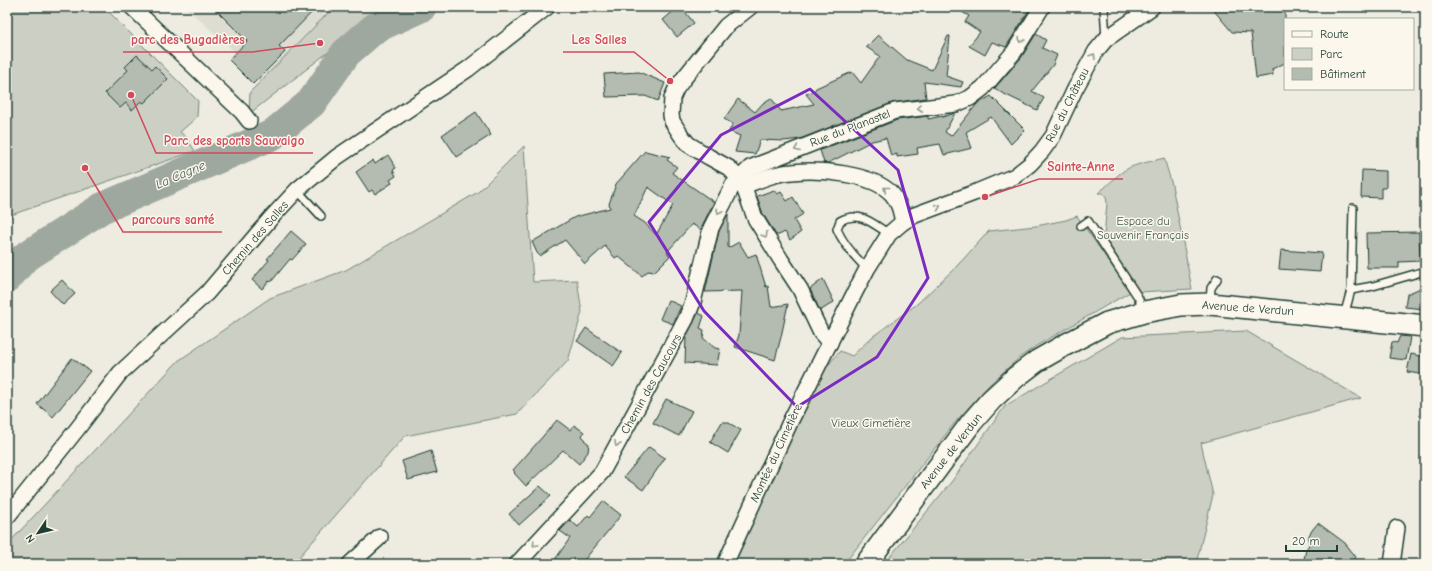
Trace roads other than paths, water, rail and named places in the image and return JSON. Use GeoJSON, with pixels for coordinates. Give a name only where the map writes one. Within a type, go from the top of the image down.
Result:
{"type":"FeatureCollection","features":[{"type":"Feature","properties":{"kind":"main road","name":"Avenue de Verdun"},"geometry":{"type":"LineString","coordinates":[[866,564],[971,423],[991,400],[1016,377],[1037,361],[1065,344],[1107,323],[1144,312],[1181,306],[1210,304],[1425,326]]}},
{"type":"Feature","properties":{"kind":"street"},"geometry":{"type":"LineString","coordinates":[[132,7],[242,112],[249,121]]}},
{"type":"Feature","properties":{"kind":"street","name":"Chemin des Salles"},"geometry":{"type":"LineString","coordinates":[[7,517],[120,373],[207,293],[271,218],[298,190],[337,157],[468,69],[547,7]]}},
{"type":"Feature","properties":{"kind":"street"},"geometry":{"type":"LineString","coordinates":[[750,7],[726,26],[692,67],[676,89],[672,98],[671,115],[674,125],[688,144],[729,168],[742,182],[755,218],[800,289],[821,333],[830,343]]}},
{"type":"Feature","properties":{"kind":"street","name":"Rue du Planastel"},"geometry":{"type":"LineString","coordinates":[[742,182],[750,168],[895,111],[956,104],[970,98],[983,88],[1014,52],[1042,7]]}},
{"type":"Feature","properties":{"kind":"street","name":"Rue du Château"},"geometry":{"type":"LineString","coordinates":[[903,222],[915,215],[1015,176],[1030,164],[1053,136],[1088,64],[1096,51],[1106,39],[1152,7]]}},
{"type":"Feature","properties":{"kind":"street"},"geometry":{"type":"LineString","coordinates":[[742,182],[791,172],[818,171],[851,175],[881,185],[892,194],[899,206],[903,222]]}},
{"type":"Feature","properties":{"kind":"street","name":"Chemin des Caucours"},"geometry":{"type":"LineString","coordinates":[[517,564],[602,472],[686,319],[693,302],[711,228],[733,185],[742,182]]}},
{"type":"Feature","properties":{"kind":"street","name":"Montée du Cimetière"},"geometry":{"type":"LineString","coordinates":[[725,564],[791,420],[867,269],[889,234],[903,222]]}},
{"type":"Feature","properties":{"kind":"street"},"geometry":{"type":"LineString","coordinates":[[1392,564],[1397,528]]}},
{"type":"Feature","properties":{"kind":"street"},"geometry":{"type":"LineString","coordinates":[[350,564],[380,537]]}},
{"type":"Feature","properties":{"kind":"lane"},"geometry":{"type":"LineString","coordinates":[[1104,7],[1106,39]]}},
{"type":"Feature","properties":{"kind":"lane"},"geometry":{"type":"LineString","coordinates":[[298,190],[321,216]]}},
{"type":"Feature","properties":{"kind":"lane"},"geometry":{"type":"LineString","coordinates":[[1344,317],[1351,290],[1353,208]]}},
{"type":"Feature","properties":{"kind":"lane"},"geometry":{"type":"LineString","coordinates":[[867,269],[840,237],[837,229],[840,221],[848,216],[863,217],[889,234]]}},
{"type":"Feature","properties":{"kind":"lane"},"geometry":{"type":"LineString","coordinates":[[1081,226],[1088,221],[1138,297],[1144,312]]}},
{"type":"Feature","properties":{"kind":"lane"},"geometry":{"type":"LineString","coordinates":[[1351,290],[1420,274],[1425,271]]}},
{"type":"Feature","properties":{"kind":"lane"},"geometry":{"type":"LineString","coordinates":[[1210,304],[1211,288],[1217,279]]}},
{"type":"Feature","properties":{"kind":"waterway","name":"La Cagne"},"geometry":{"type":"LineString","coordinates":[[7,278],[24,258],[102,208],[272,135],[311,103],[346,53],[375,28],[421,7]]}},
{"type":"Feature","properties":{"kind":"place","name":"parc des Bugadières"},"geometry":{"type":"Point","coordinates":[320,43]}},
{"type":"Feature","properties":{"kind":"place","name":"Les Salles"},"geometry":{"type":"Point","coordinates":[670,81]}},
{"type":"Feature","properties":{"kind":"place","name":"Parc des sports Sauvaigo"},"geometry":{"type":"Point","coordinates":[131,95]}},
{"type":"Feature","properties":{"kind":"place","name":"parcours santé"},"geometry":{"type":"Point","coordinates":[85,168]}},
{"type":"Feature","properties":{"kind":"place","name":"Sainte-Anne"},"geometry":{"type":"Point","coordinates":[985,197]}},
{"type":"Feature","properties":{"kind":"park label","name":"Espace du Souvenir Français"},"geometry":{"type":"Point","coordinates":[1143,228]}},
{"type":"Feature","properties":{"kind":"park label","name":"Vieux Cimetière"},"geometry":{"type":"Point","coordinates":[871,423]}}]}
